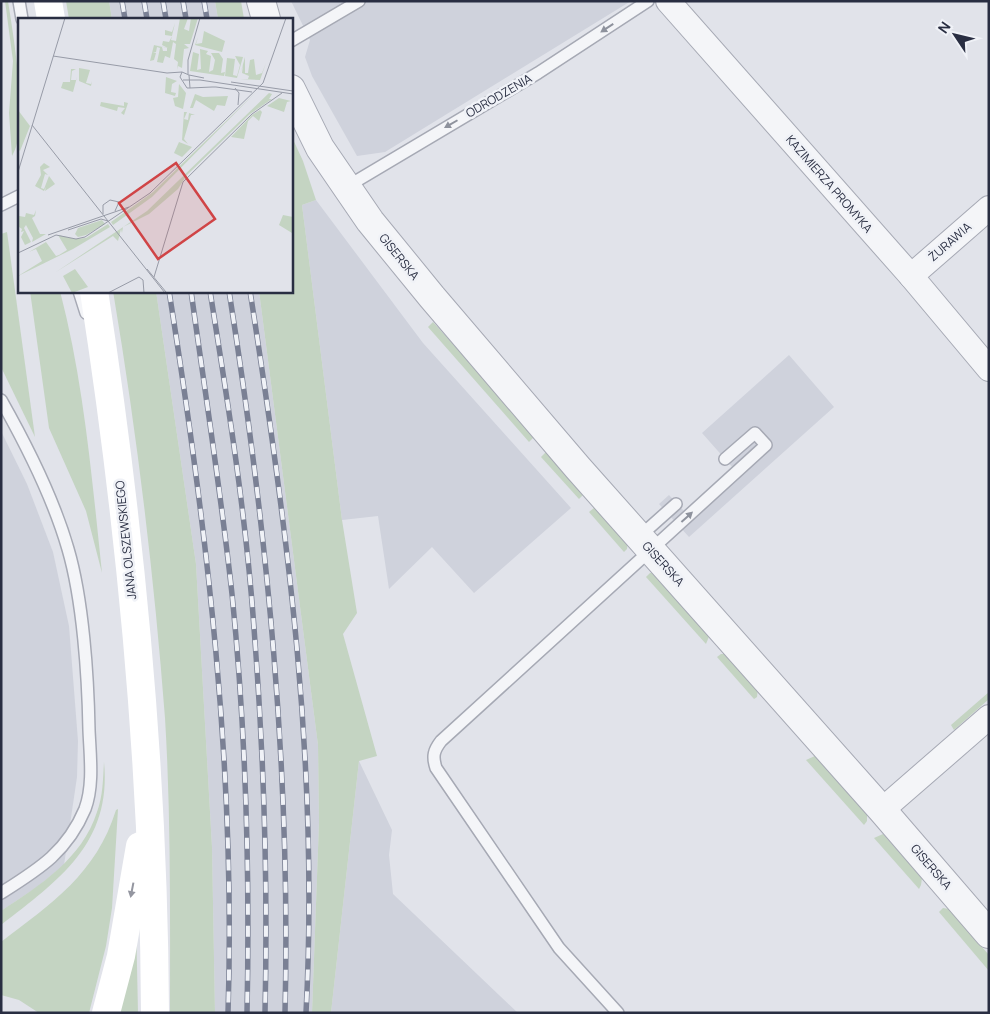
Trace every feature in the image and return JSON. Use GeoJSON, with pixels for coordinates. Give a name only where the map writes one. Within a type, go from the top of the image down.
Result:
{"type":"FeatureCollection","features":[{"type":"Feature","properties":{"kind":"main road"},"geometry":{"type":"LineString","coordinates":[[48,1],[51,18]]}},
{"type":"Feature","properties":{"kind":"main road","name":"JANA OLSZEWSKIEGO"},"geometry":{"type":"LineString","coordinates":[[94,292],[108,379],[144,714],[154,931],[155,1013]]}},
{"type":"Feature","properties":{"kind":"main road","name":"JANA OLSZEWSKIEGO"},"geometry":{"type":"LineString","coordinates":[[106,1013],[120,956],[148,790]]}},
{"type":"Feature","properties":{"kind":"street"},"geometry":{"type":"LineString","coordinates":[[261,1],[266,18]]}},
{"type":"Feature","properties":{"kind":"street","name":"KAZIMIERZA PROMYKA"},"geometry":{"type":"LineString","coordinates":[[668,1],[911,276],[989,369]]}},
{"type":"Feature","properties":{"kind":"street","name":"GISERSKA"},"geometry":{"type":"LineString","coordinates":[[292,91],[320,148],[348,186],[370,221],[432,297],[645,544],[882,810],[989,934]]}},
{"type":"Feature","properties":{"kind":"street","name":"ŻURAWIA"},"geometry":{"type":"LineString","coordinates":[[911,276],[989,208]]}},
{"type":"Feature","properties":{"kind":"street"},"geometry":{"type":"LineString","coordinates":[[882,810],[989,718]]}},
{"type":"Feature","properties":{"kind":"lane"},"geometry":{"type":"LineString","coordinates":[[19,1],[22,18]]}},
{"type":"Feature","properties":{"kind":"lane","name":"ODRODZENIA"},"geometry":{"type":"LineString","coordinates":[[348,186],[538,73],[648,1]]}},
{"type":"Feature","properties":{"kind":"lane"},"geometry":{"type":"LineString","coordinates":[[292,40],[356,2]]}},
{"type":"Feature","properties":{"kind":"lane"},"geometry":{"type":"LineString","coordinates":[[1,206],[18,197]]}},
{"type":"Feature","properties":{"kind":"lane"},"geometry":{"type":"LineString","coordinates":[[79,292],[108,379]]}},
{"type":"Feature","properties":{"kind":"lane"},"geometry":{"type":"LineString","coordinates":[[1,400],[55,510],[68,549],[81,622],[89,716],[90,784],[86,807],[66,843],[39,869],[1,893]]}},
{"type":"Feature","properties":{"kind":"lane"},"geometry":{"type":"LineString","coordinates":[[618,1013],[559,948],[436,768],[433,758],[435,749],[441,741],[645,544],[766,446],[755,433],[725,459]]}},
{"type":"Feature","properties":{"kind":"lane"},"geometry":{"type":"LineString","coordinates":[[645,544],[676,504]]}},
{"type":"Feature","properties":{"kind":"shaded area"},"geometry":{"type":"Polygon","coordinates":[[[109,1],[215,1],[218,18],[112,18],[109,1]]]}},
{"type":"Feature","properties":{"kind":"shaded area"},"geometry":{"type":"Polygon","coordinates":[[[291,1],[631,1],[385,152],[357,156],[312,76],[305,57],[310,40],[291,1]]]}},
{"type":"Feature","properties":{"kind":"shaded area"},"geometry":{"type":"Polygon","coordinates":[[[316,200],[423,343],[571,508],[474,593],[432,547],[389,589],[378,516],[342,520],[302,205],[316,200]]]}},
{"type":"Feature","properties":{"kind":"shaded area"},"geometry":{"type":"Polygon","coordinates":[[[156,292],[259,292],[318,745],[319,822],[312,1013],[215,1013],[212,847],[196,564],[156,292]]]}},
{"type":"Feature","properties":{"kind":"shaded area"},"geometry":{"type":"Polygon","coordinates":[[[789,355],[834,407],[689,537],[659,504],[669,495],[684,511],[733,468],[702,433],[789,355]]]}},
{"type":"Feature","properties":{"kind":"shaded area"},"geometry":{"type":"Polygon","coordinates":[[[1,431],[27,484],[53,552],[69,626],[78,741],[77,777],[64,865],[37,887],[1,911],[1,431]]]}},
{"type":"Feature","properties":{"kind":"shaded area"},"geometry":{"type":"Polygon","coordinates":[[[359,761],[392,830],[389,855],[393,894],[518,1013],[331,1013],[359,761]]]}},
{"type":"Feature","properties":{"kind":"green space"},"geometry":{"type":"Polygon","coordinates":[[[5,1],[8,1],[18,73],[18,137],[12,156],[9,113],[13,61],[5,1]]]}},
{"type":"Feature","properties":{"kind":"green space"},"geometry":{"type":"Polygon","coordinates":[[[66,1],[109,1],[112,18],[69,18],[66,1]]]}},
{"type":"Feature","properties":{"kind":"green space"},"geometry":{"type":"Polygon","coordinates":[[[215,1],[241,1],[244,18],[218,18],[215,1]]]}},
{"type":"Feature","properties":{"kind":"green space"},"geometry":{"type":"Polygon","coordinates":[[[292,137],[303,161],[316,200],[302,205],[342,520],[357,613],[343,634],[377,756],[359,761],[331,1013],[312,1013],[319,822],[318,745],[259,292],[292,292],[292,137]]]}},
{"type":"Feature","properties":{"kind":"green space"},"geometry":{"type":"Polygon","coordinates":[[[7,232],[35,437],[1,367],[1,234],[7,232]]]}},
{"type":"Feature","properties":{"kind":"green space"},"geometry":{"type":"Polygon","coordinates":[[[30,292],[60,292],[81,396],[91,467],[102,573],[86,511],[49,428],[30,292]]]}},
{"type":"Feature","properties":{"kind":"green space"},"geometry":{"type":"Polygon","coordinates":[[[113,292],[156,292],[196,564],[212,847],[215,1013],[170,1013],[169,829],[165,718],[156,611],[130,398],[113,292]]]}},
{"type":"Feature","properties":{"kind":"green space"},"geometry":{"type":"Polygon","coordinates":[[[433,322],[534,433],[534,437],[529,442],[428,327],[433,322]]]}},
{"type":"Feature","properties":{"kind":"green space"},"geometry":{"type":"Polygon","coordinates":[[[546,452],[583,489],[583,495],[579,499],[541,457],[546,452]]]}},
{"type":"Feature","properties":{"kind":"green space"},"geometry":{"type":"Polygon","coordinates":[[[600,507],[628,539],[627,549],[624,552],[589,512],[594,508],[600,507]]]}},
{"type":"Feature","properties":{"kind":"green space"},"geometry":{"type":"Polygon","coordinates":[[[650,573],[655,573],[710,634],[706,644],[646,577],[650,573]]]}},
{"type":"Feature","properties":{"kind":"green space"},"geometry":{"type":"Polygon","coordinates":[[[721,654],[727,654],[758,688],[757,697],[754,699],[717,657],[721,654]]]}},
{"type":"Feature","properties":{"kind":"green space"},"geometry":{"type":"Polygon","coordinates":[[[989,692],[989,699],[954,730],[951,725],[989,692]]]}},
{"type":"Feature","properties":{"kind":"green space"},"geometry":{"type":"Polygon","coordinates":[[[817,755],[867,814],[867,821],[864,825],[806,760],[817,755]]]}},
{"type":"Feature","properties":{"kind":"green space"},"geometry":{"type":"Polygon","coordinates":[[[104,762],[104,790],[99,815],[90,837],[77,857],[61,875],[43,892],[1,925],[1,911],[45,881],[81,844],[90,829],[99,806],[104,762]]]}},
{"type":"Feature","properties":{"kind":"green space"},"geometry":{"type":"Polygon","coordinates":[[[118,809],[112,908],[106,946],[89,1013],[39,1013],[19,1000],[1,995],[1,942],[55,900],[84,870],[97,852],[118,809]]]}},
{"type":"Feature","properties":{"kind":"green space"},"geometry":{"type":"Polygon","coordinates":[[[883,834],[922,878],[919,889],[874,838],[883,834]]]}},
{"type":"Feature","properties":{"kind":"green space"},"geometry":{"type":"Polygon","coordinates":[[[943,908],[949,909],[989,955],[989,971],[939,912],[943,908]]]}},
{"type":"Feature","properties":{"kind":"green space"},"geometry":{"type":"Polygon","coordinates":[[[136,919],[138,1013],[116,1013],[136,919]]]}},
{"type":"Feature","properties":{"kind":"railway"},"geometry":{"type":"LineString","coordinates":[[122,1],[125,18]]}},
{"type":"Feature","properties":{"kind":"railway"},"geometry":{"type":"LineString","coordinates":[[144,1],[147,18]]}},
{"type":"Feature","properties":{"kind":"railway"},"geometry":{"type":"LineString","coordinates":[[163,1],[166,18]]}},
{"type":"Feature","properties":{"kind":"railway"},"geometry":{"type":"LineString","coordinates":[[183,1],[186,18]]}},
{"type":"Feature","properties":{"kind":"railway"},"geometry":{"type":"LineString","coordinates":[[204,1],[207,18]]}},
{"type":"Feature","properties":{"kind":"railway"},"geometry":{"type":"LineString","coordinates":[[169,292],[195,470],[216,650],[228,832],[228,1013]]}},
{"type":"Feature","properties":{"kind":"railway"},"geometry":{"type":"LineString","coordinates":[[191,292],[223,518],[237,646],[246,803],[247,1013]]}},
{"type":"Feature","properties":{"kind":"railway"},"geometry":{"type":"LineString","coordinates":[[210,292],[230,417],[251,586],[264,820],[266,916],[265,1013]]}},
{"type":"Feature","properties":{"kind":"railway"},"geometry":{"type":"LineString","coordinates":[[229,292],[255,471],[274,651],[284,832],[286,922],[285,1013]]}},
{"type":"Feature","properties":{"kind":"railway"},"geometry":{"type":"LineString","coordinates":[[250,292],[277,471],[288,561],[304,740],[308,830],[309,921],[306,1013]]}}]}
